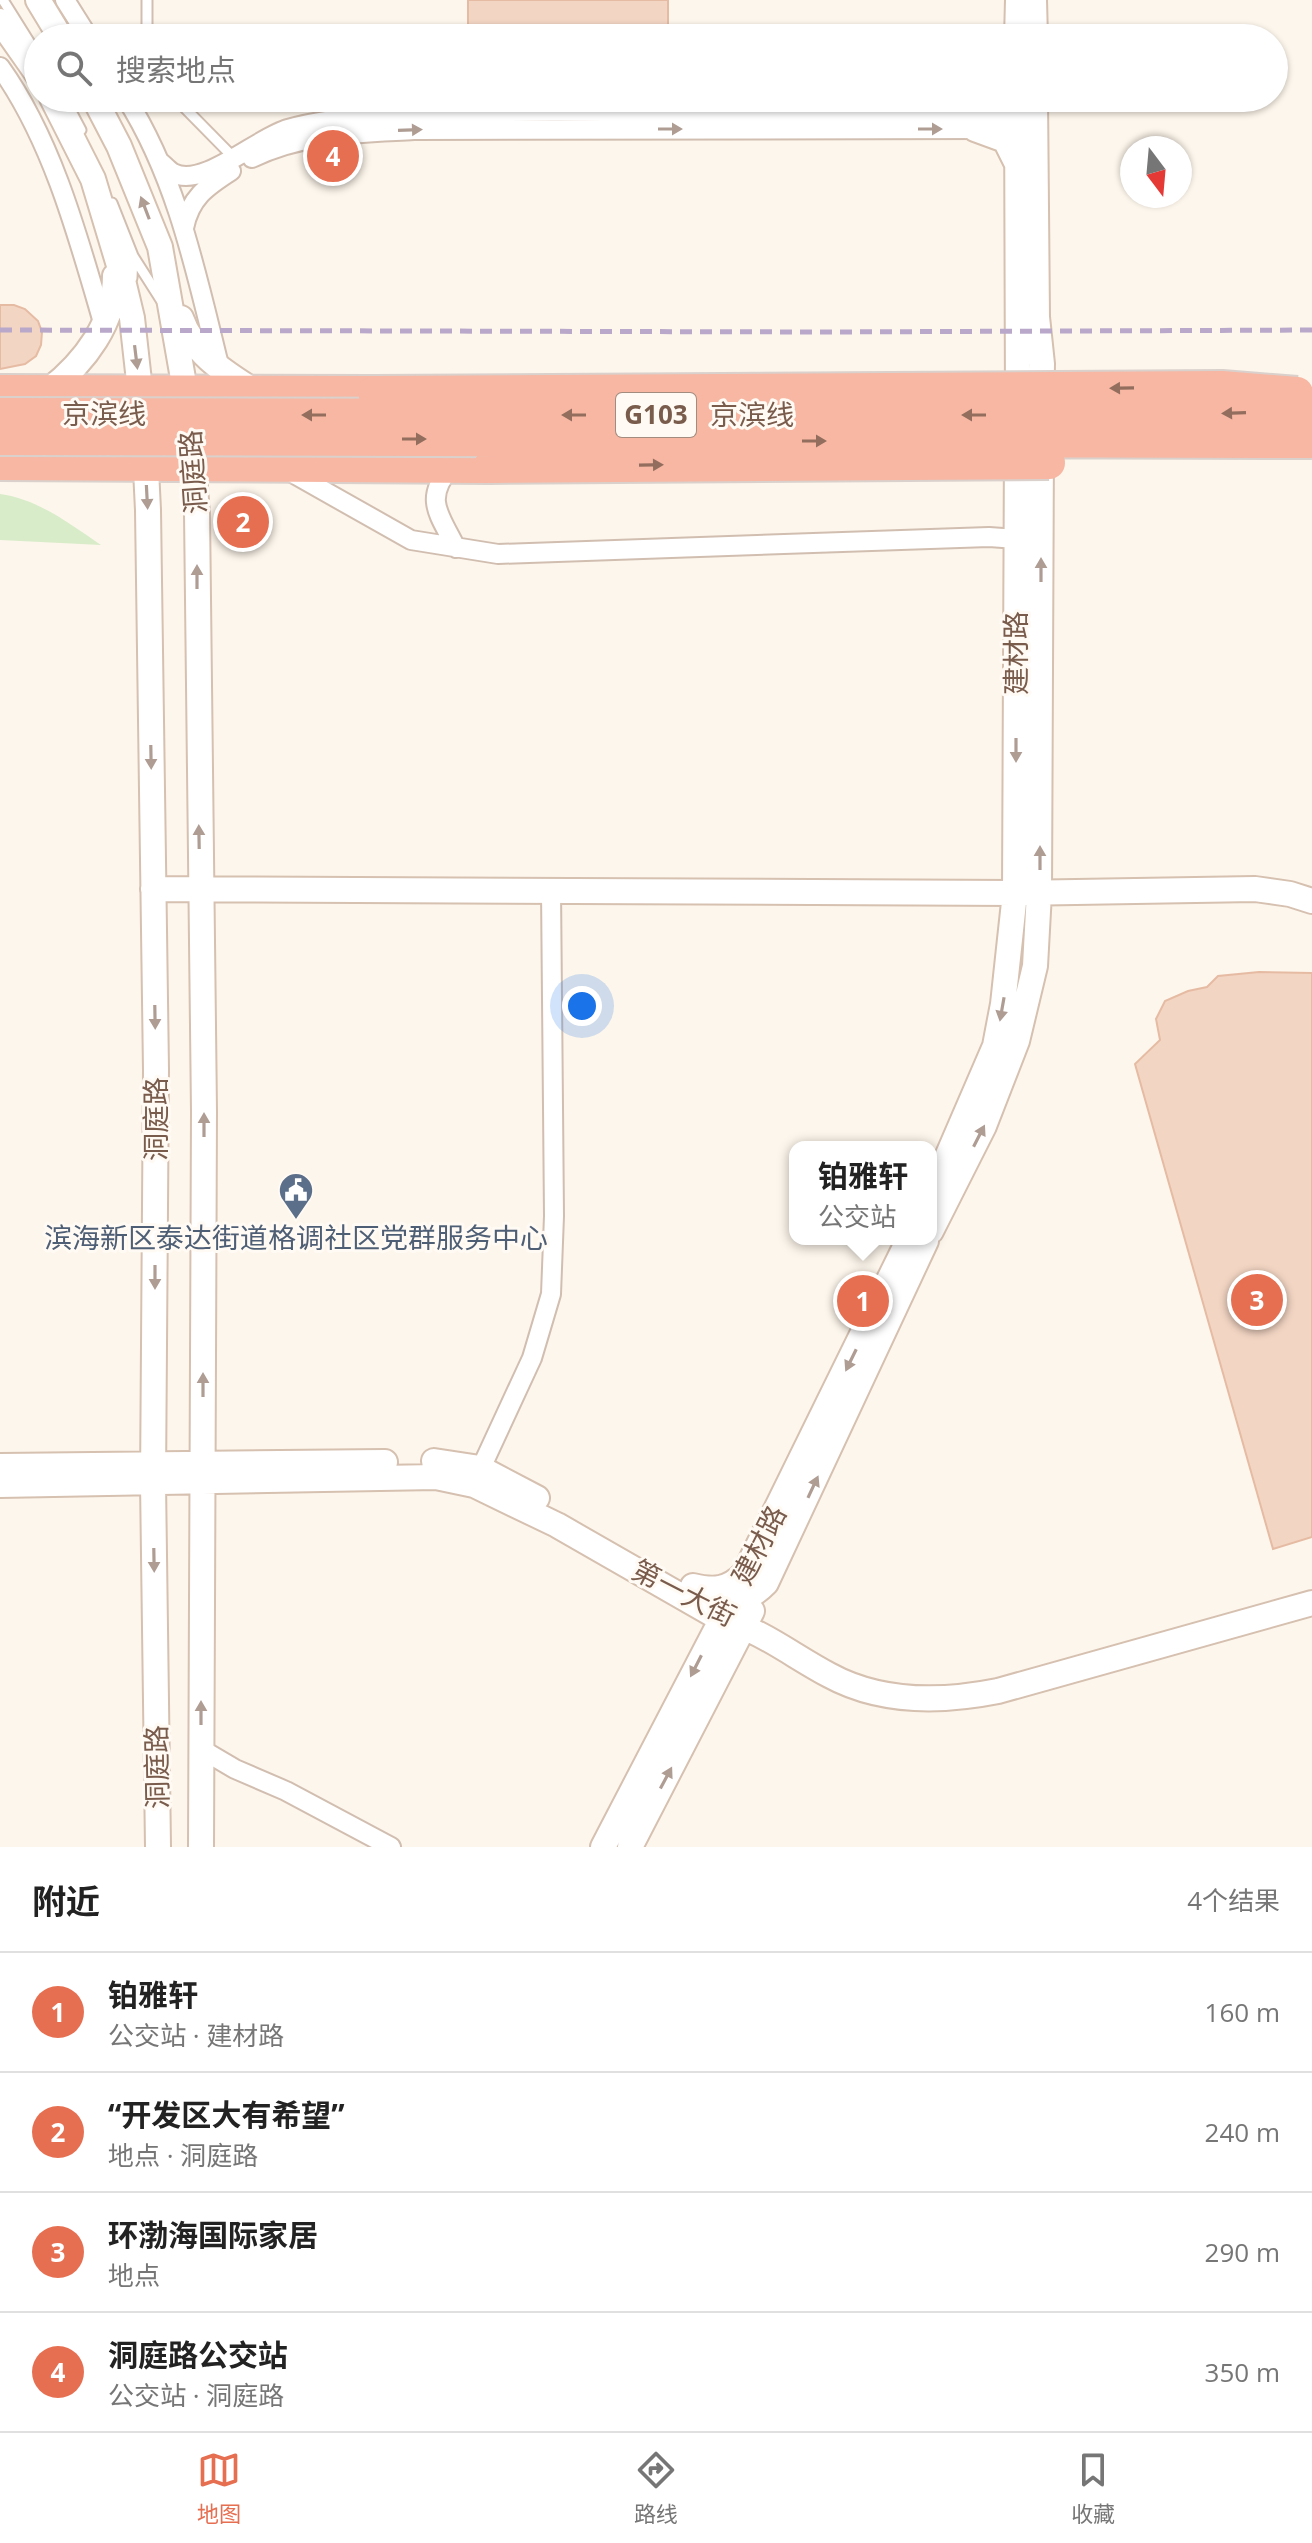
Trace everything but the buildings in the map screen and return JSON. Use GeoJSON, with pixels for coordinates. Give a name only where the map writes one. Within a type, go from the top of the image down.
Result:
{"type":"FeatureCollection","features":[{"type":"Feature","properties":{"kind":"highway"},"geometry":{"type":"LineString","coordinates":[[0,391],[257,393],[1222,387],[1312,395]]}},
{"type":"Feature","properties":{"kind":"highway","name":"京滨线"},"geometry":{"type":"LineString","coordinates":[[0,414],[1169,416],[1312,410]]}},
{"type":"Feature","properties":{"kind":"highway","name":"京滨线"},"geometry":{"type":"LineString","coordinates":[[0,439],[1312,442]]}},
{"type":"Feature","properties":{"kind":"highway"},"geometry":{"type":"LineString","coordinates":[[0,464],[278,464],[450,468],[1174,462],[1312,451]]}},
{"type":"Feature","properties":{"kind":"street"},"geometry":{"type":"LineString","coordinates":[[38,0],[53,24]]}},
{"type":"Feature","properties":{"kind":"street"},"geometry":{"type":"LineString","coordinates":[[65,0],[80,24]]}},
{"type":"Feature","properties":{"kind":"street"},"geometry":{"type":"LineString","coordinates":[[1017,24],[1018,0]]}},
{"type":"Feature","properties":{"kind":"street"},"geometry":{"type":"LineString","coordinates":[[1034,0],[1035,24]]}},
{"type":"Feature","properties":{"kind":"street"},"geometry":{"type":"LineString","coordinates":[[0,21],[24,55]]}},
{"type":"Feature","properties":{"kind":"street"},"geometry":{"type":"LineString","coordinates":[[0,67],[24,107]]}},
{"type":"Feature","properties":{"kind":"street"},"geometry":{"type":"LineString","coordinates":[[27,112],[60,185],[105,327]]}},
{"type":"Feature","properties":{"kind":"street"},"geometry":{"type":"LineString","coordinates":[[49,390],[81,359],[105,327],[123,255],[93,179],[59,112]]}},
{"type":"Feature","properties":{"kind":"street"},"geometry":{"type":"LineString","coordinates":[[101,112],[119,146],[160,247],[183,324],[194,345],[220,369],[257,393]]}},
{"type":"Feature","properties":{"kind":"street"},"geometry":{"type":"LineString","coordinates":[[133,112],[159,161],[184,228],[220,369]]}},
{"type":"Feature","properties":{"kind":"street"},"geometry":{"type":"LineString","coordinates":[[159,161],[171,172],[182,176],[210,171],[272,148],[302,141],[414,130],[977,121],[1024,117]]}},
{"type":"Feature","properties":{"kind":"street","name":"建材路"},"geometry":{"type":"LineString","coordinates":[[937,1180],[995,1046],[1027,893],[1017,539],[1026,168],[1024,117]]}},
{"type":"Feature","properties":{"kind":"street"},"geometry":{"type":"LineString","coordinates":[[937,1219],[984,1126],[1017,1041],[1035,966],[1027,893],[1042,364],[1026,168],[1005,140],[977,121]]}},
{"type":"Feature","properties":{"kind":"street"},"geometry":{"type":"LineString","coordinates":[[184,228],[187,214],[200,192],[237,161]]}},
{"type":"Feature","properties":{"kind":"street","name":"洞庭路"},"geometry":{"type":"LineString","coordinates":[[160,247],[187,393],[197,513],[204,1112],[201,1847]]}},
{"type":"Feature","properties":{"kind":"street","name":"洞庭路"},"geometry":{"type":"LineString","coordinates":[[123,255],[141,392],[145,464],[156,1070],[154,1473],[158,1847]]}},
{"type":"Feature","properties":{"kind":"street"},"geometry":{"type":"LineString","coordinates":[[278,464],[411,540],[498,554],[1017,539]]}},
{"type":"Feature","properties":{"kind":"street"},"geometry":{"type":"LineString","coordinates":[[450,468],[438,483],[435,507],[456,548]]}},
{"type":"Feature","properties":{"kind":"street"},"geometry":{"type":"LineString","coordinates":[[153,889],[1027,893],[1255,889],[1312,901]]}},
{"type":"Feature","properties":{"kind":"street"},"geometry":{"type":"LineString","coordinates":[[477,1476],[532,1358],[551,1294],[554,1181],[551,889]]}},
{"type":"Feature","properties":{"kind":"street","name":"建材路"},"geometry":{"type":"LineString","coordinates":[[630,1847],[745,1626],[756,1577],[906,1245]]}},
{"type":"Feature","properties":{"kind":"street"},"geometry":{"type":"LineString","coordinates":[[689,1591],[722,1588],[756,1577],[924,1245]]}},
{"type":"Feature","properties":{"kind":"street","name":"第一大街"},"geometry":{"type":"LineString","coordinates":[[0,1485],[154,1473],[433,1461],[477,1476],[557,1525],[689,1591],[847,1683],[895,1696],[946,1698],[998,1691],[1312,1603]]}},
{"type":"Feature","properties":{"kind":"street","name":"第一大街"},"geometry":{"type":"LineString","coordinates":[[0,1466],[154,1473]]}},
{"type":"Feature","properties":{"kind":"street","name":"建材路"},"geometry":{"type":"LineString","coordinates":[[603,1847],[725,1612],[756,1577]]}},
{"type":"Feature","properties":{"kind":"street"},"geometry":{"type":"LineString","coordinates":[[201,1749],[391,1847]]}},
{"type":"Feature","properties":{"kind":"lane"},"geometry":{"type":"LineString","coordinates":[[3,0],[24,34]]}},
{"type":"Feature","properties":{"kind":"lane"},"geometry":{"type":"LineString","coordinates":[[147,0],[147,24]]}},
{"type":"Feature","properties":{"kind":"lane"},"geometry":{"type":"LineString","coordinates":[[73,112],[123,255],[171,316]]}},
{"type":"Feature","properties":{"kind":"lane"},"geometry":{"type":"LineString","coordinates":[[189,112],[237,161]]}},
{"type":"Feature","properties":{"kind":"green space"},"geometry":{"type":"Polygon","coordinates":[[[0,494],[40,507],[101,545],[0,540],[0,494]]]}},
{"type":"Feature","properties":{"kind":"railway"},"geometry":{"type":"LineString","coordinates":[[0,330],[1312,330]]}},
{"type":"Feature","properties":{"kind":"place","name":"洞庭路公交站"},"geometry":{"type":"Point","coordinates":[333,156]}},
{"type":"Feature","properties":{"kind":"place","name":"“开发区大有希望”"},"geometry":{"type":"Point","coordinates":[243,522]}},
{"type":"Feature","properties":{"kind":"place","name":"滨海新区泰达街道格调社区党群服务中心"},"geometry":{"type":"Point","coordinates":[296,1221]}},
{"type":"Feature","properties":{"kind":"place","name":"环渤海国际家居"},"geometry":{"type":"Point","coordinates":[1257,1300]}},
{"type":"Feature","properties":{"kind":"place","name":"铂雅轩"},"geometry":{"type":"Point","coordinates":[863,1301]}}]}
